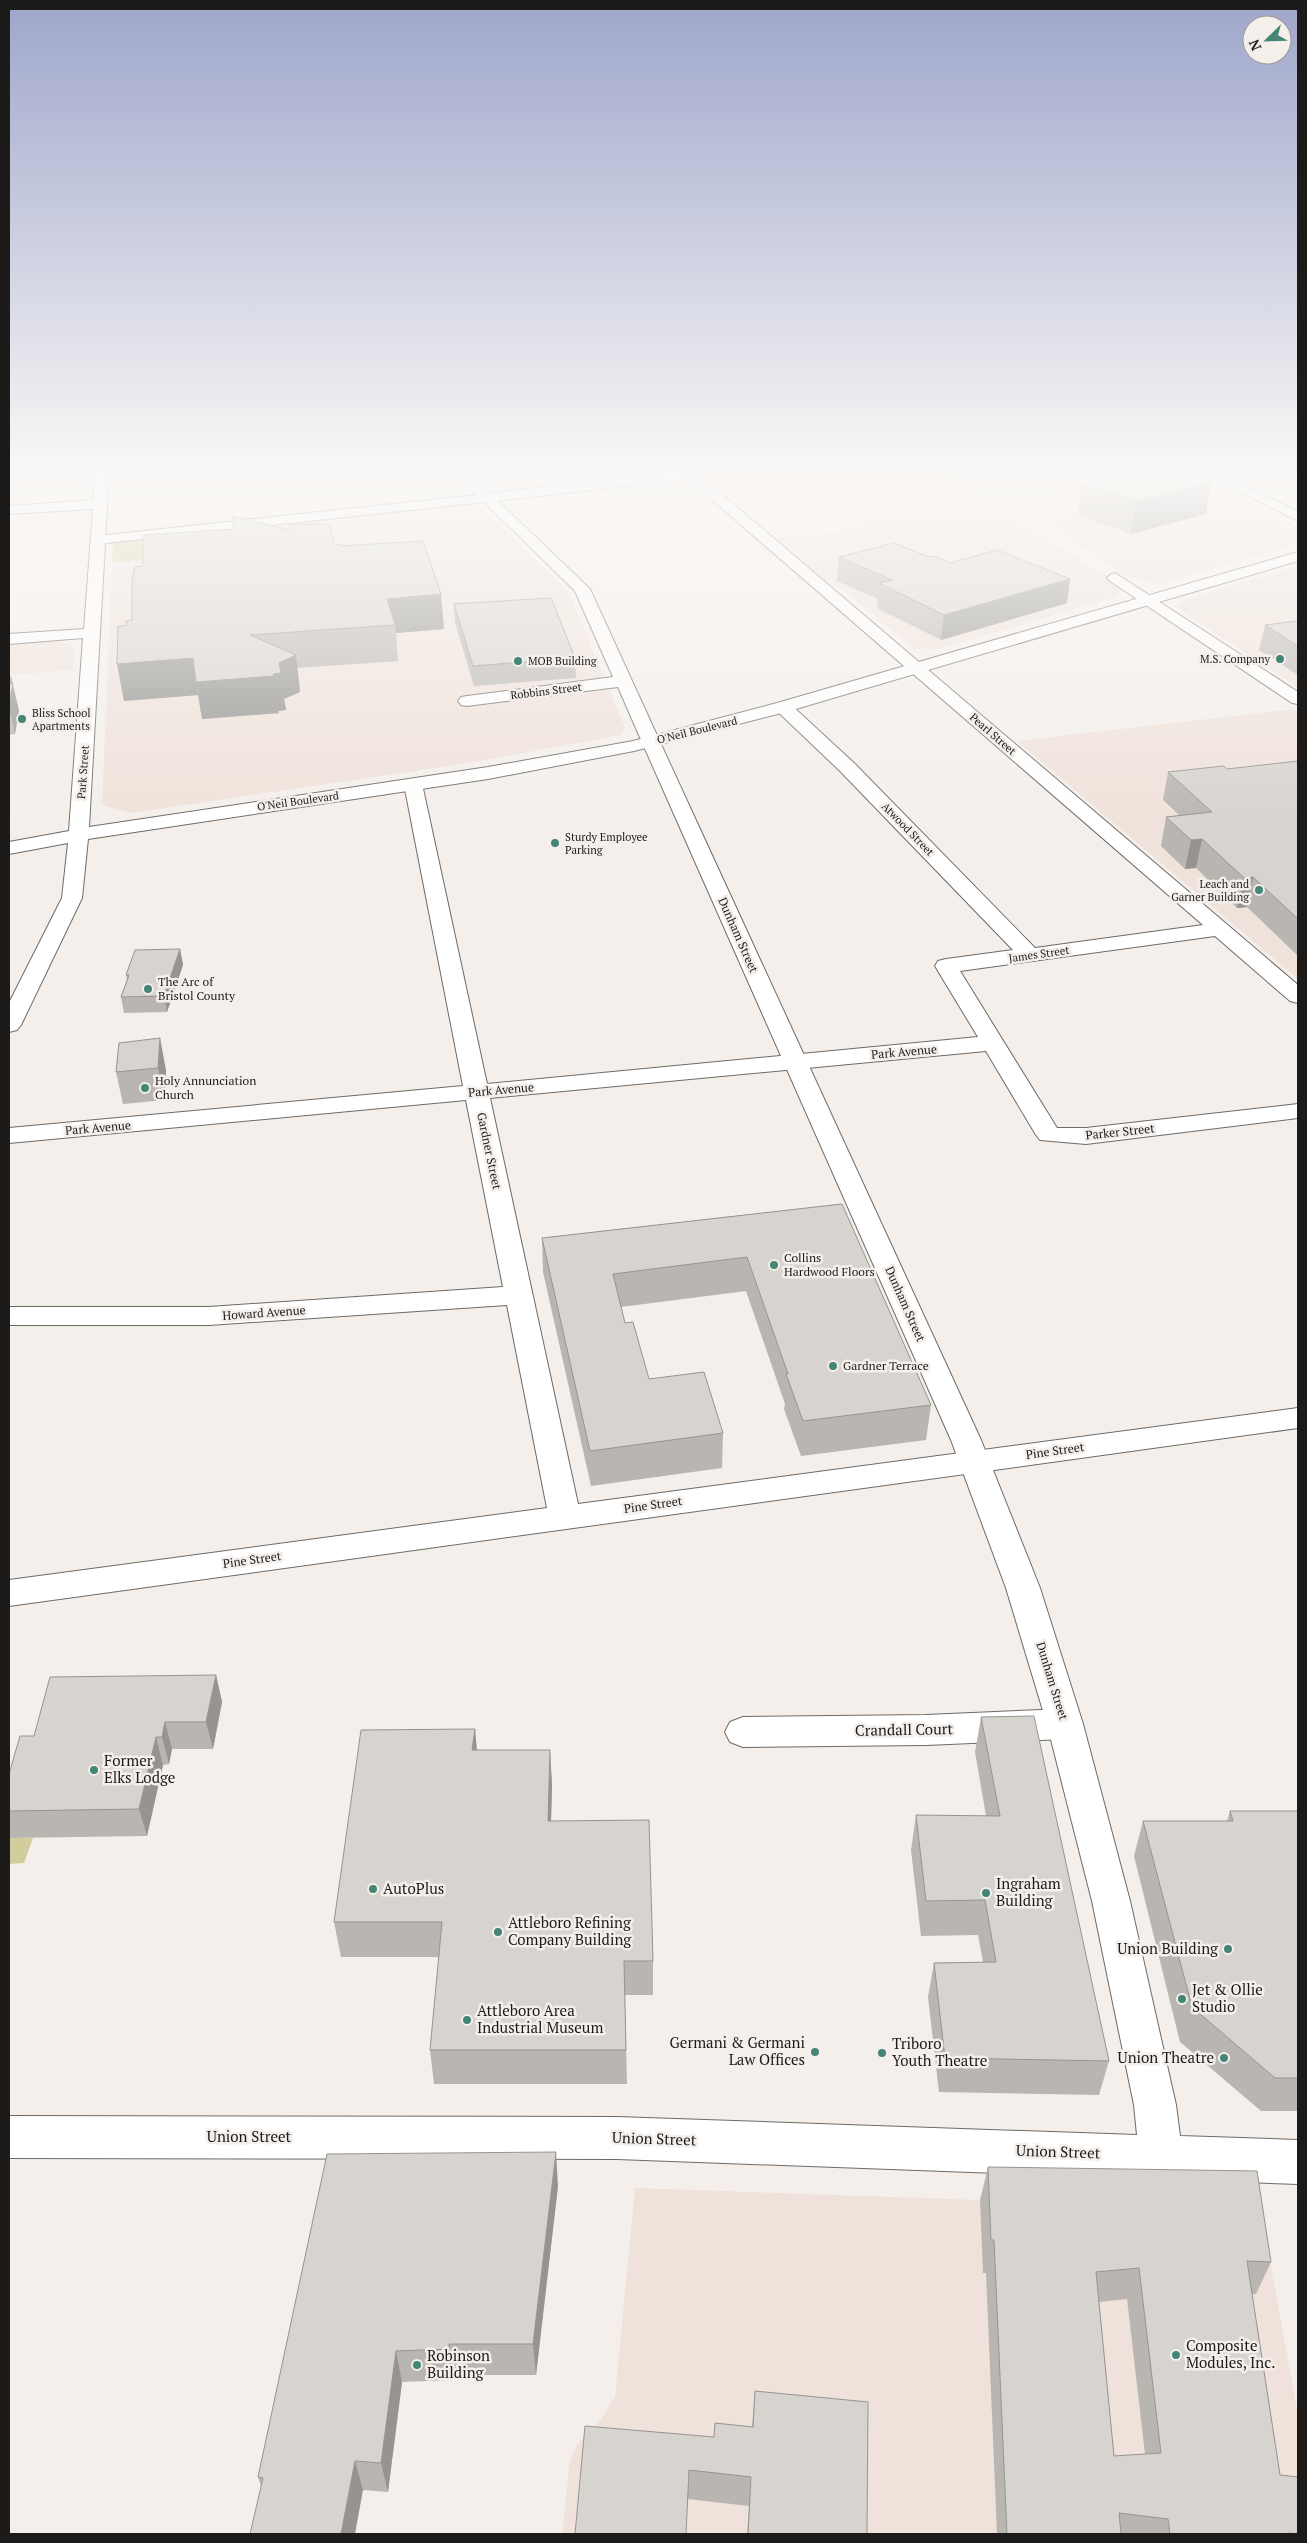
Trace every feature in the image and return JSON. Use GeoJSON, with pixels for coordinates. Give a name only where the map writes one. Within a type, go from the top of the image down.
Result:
{"type":"FeatureCollection","features":[{"type":"Feature","properties":{"kind":"street","name":"Park Street"},"geometry":{"type":"LineString","coordinates":[[9,1025],[72,898],[79,835],[95,592]]}},
{"type":"Feature","properties":{"kind":"street","name":"Dunham Street"},"geometry":{"type":"LineString","coordinates":[[583,592],[974,1461],[1023,1588],[1065,1724],[1111,1901],[1155,2105],[1161,2156]]}},
{"type":"Feature","properties":{"kind":"street","name":"Pearl Street"},"geometry":{"type":"LineString","coordinates":[[827,592],[1298,996]]}},
{"type":"Feature","properties":{"kind":"street"},"geometry":{"type":"LineString","coordinates":[[1136,592],[1298,699]]}},
{"type":"Feature","properties":{"kind":"street","name":"O'Neil Boulevard"},"geometry":{"type":"LineString","coordinates":[[9,848],[79,835],[531,766],[651,742],[783,707],[1176,592]]}},
{"type":"Feature","properties":{"kind":"street"},"geometry":{"type":"LineString","coordinates":[[9,639],[92,633]]}},
{"type":"Feature","properties":{"kind":"street","name":"Robbins Street"},"geometry":{"type":"LineString","coordinates":[[467,701],[624,681]]}},
{"type":"Feature","properties":{"kind":"street","name":"Atwood Street"},"geometry":{"type":"LineString","coordinates":[[783,707],[847,766],[1030,955]]}},
{"type":"Feature","properties":{"kind":"street","name":"Gardner Street"},"geometry":{"type":"LineString","coordinates":[[413,784],[565,1517]]}},
{"type":"Feature","properties":{"kind":"street","name":"James Street"},"geometry":{"type":"LineString","coordinates":[[993,1043],[946,966],[1221,930]]}},
{"type":"Feature","properties":{"kind":"street","name":"Park Avenue"},"geometry":{"type":"LineString","coordinates":[[9,1136],[993,1043]]}},
{"type":"Feature","properties":{"kind":"street","name":"Parker Street"},"geometry":{"type":"LineString","coordinates":[[993,1043],[1049,1135],[1086,1136],[1298,1111]]}},
{"type":"Feature","properties":{"kind":"street","name":"Howard Avenue"},"geometry":{"type":"LineString","coordinates":[[9,1316],[209,1316],[519,1295]]}},
{"type":"Feature","properties":{"kind":"street","name":"Pine Street"},"geometry":{"type":"LineString","coordinates":[[9,1593],[1298,1418]]}},
{"type":"Feature","properties":{"kind":"street","name":"Crandall Court"},"geometry":{"type":"LineString","coordinates":[[743,1732],[926,1730],[1065,1724]]}},
{"type":"Feature","properties":{"kind":"street","name":"Union Street"},"geometry":{"type":"LineString","coordinates":[[9,2137],[617,2138],[1298,2162]]}},
{"type":"Feature","properties":{"kind":"shaded area"},"geometry":{"type":"Polygon","coordinates":[[[111,592],[568,592],[625,727],[621,735],[463,764],[131,813],[102,805],[111,592]]]}},
{"type":"Feature","properties":{"kind":"shaded area"},"geometry":{"type":"Polygon","coordinates":[[[845,592],[1119,592],[1117,597],[938,649],[915,649],[845,592]]]}},
{"type":"Feature","properties":{"kind":"shaded area"},"geometry":{"type":"Polygon","coordinates":[[[1211,592],[1298,592],[1298,688],[1175,606],[1180,601],[1211,592]]]}},
{"type":"Feature","properties":{"kind":"shaded area"},"geometry":{"type":"Polygon","coordinates":[[[56,641],[74,646],[73,670],[9,675],[9,644],[56,641]]]}},
{"type":"Feature","properties":{"kind":"shaded area"},"geometry":{"type":"Polygon","coordinates":[[[1294,709],[1298,712],[1298,979],[1017,741],[1294,709]]]}},
{"type":"Feature","properties":{"kind":"shaded area"},"geometry":{"type":"Polygon","coordinates":[[[9,1838],[33,1838],[24,1863],[9,1864],[9,1838]]]}},
{"type":"Feature","properties":{"kind":"shaded area"},"geometry":{"type":"Polygon","coordinates":[[[635,2188],[980,2200],[1264,2228],[1298,2415],[1298,2534],[562,2534],[570,2461],[576,2446],[599,2422],[615,2397],[635,2188]]]}},
{"type":"Feature","properties":{"kind":"building"},"geometry":{"type":"Polygon","coordinates":[[[132,592],[440,592],[441,594],[387,599],[395,625],[250,635],[296,655],[279,663],[281,673],[273,674],[274,676],[196,682],[193,658],[117,664],[118,626],[126,626],[126,621],[132,620],[132,592]]]}},
{"type":"Feature","properties":{"kind":"building"},"geometry":{"type":"Polygon","coordinates":[[[897,592],[1026,592],[944,615],[897,592]]]}},
{"type":"Feature","properties":{"kind":"building","name":"MOB Building"},"geometry":{"type":"Polygon","coordinates":[[[551,598],[575,658],[473,666],[454,604],[551,598]]]}},
{"type":"Feature","properties":{"kind":"building"},"geometry":{"type":"Polygon","coordinates":[[[1298,621],[1298,646],[1265,625],[1298,621]]]}},
{"type":"Feature","properties":{"kind":"building"},"geometry":{"type":"Polygon","coordinates":[[[9,677],[11,677],[10,684],[13,683],[9,707],[9,677]]]}},
{"type":"Feature","properties":{"kind":"building"},"geometry":{"type":"Polygon","coordinates":[[[1298,761],[1298,919],[1253,877],[1244,878],[1202,839],[1191,840],[1166,817],[1212,812],[1168,772],[1223,766],[1227,769],[1298,761]]]}},
{"type":"Feature","properties":{"kind":"building"},"geometry":{"type":"Polygon","coordinates":[[[180,949],[164,996],[121,997],[135,950],[180,949]]]}},
{"type":"Feature","properties":{"kind":"building"},"geometry":{"type":"Polygon","coordinates":[[[160,1038],[158,1068],[116,1072],[119,1043],[160,1038]]]}},
{"type":"Feature","properties":{"kind":"building","name":"Gardner Terrace"},"geometry":{"type":"Polygon","coordinates":[[[842,1204],[931,1405],[803,1421],[747,1257],[613,1274],[625,1323],[633,1322],[649,1379],[704,1372],[723,1433],[590,1451],[542,1238],[842,1204]]]}},
{"type":"Feature","properties":{"kind":"building","name":"Former Elks Lodge"},"geometry":{"type":"Polygon","coordinates":[[[216,1675],[206,1722],[165,1722],[162,1737],[156,1737],[139,1809],[9,1811],[9,1774],[20,1736],[34,1736],[50,1677],[216,1675]]]}},
{"type":"Feature","properties":{"kind":"building","name":"Ingraham Building"},"geometry":{"type":"Polygon","coordinates":[[[1034,1716],[1109,2061],[945,2058],[934,1963],[996,1962],[985,1900],[926,1901],[916,1815],[1000,1816],[981,1717],[1034,1716]]]}},
{"type":"Feature","properties":{"kind":"building","name":"Attleboro Refining Company Building"},"geometry":{"type":"Polygon","coordinates":[[[475,1729],[472,1750],[550,1750],[548,1821],[649,1820],[653,1961],[624,1961],[626,2050],[430,2050],[442,1922],[334,1922],[361,1730],[475,1729]]]}},
{"type":"Feature","properties":{"kind":"building","name":"Union Building"},"geometry":{"type":"Polygon","coordinates":[[[1230,1811],[1298,1811],[1298,2078],[1275,2078],[1192,2007],[1143,1821],[1233,1821],[1230,1811]]]}},
{"type":"Feature","properties":{"kind":"building","name":"Robinson Building"},"geometry":{"type":"Polygon","coordinates":[[[556,2152],[533,2344],[449,2344],[449,2349],[396,2351],[381,2463],[355,2461],[341,2534],[250,2534],[263,2478],[258,2477],[327,2154],[556,2152]]]}},
{"type":"Feature","properties":{"kind":"building","name":"Composite Modules, Inc."},"geometry":{"type":"Polygon","coordinates":[[[988,2167],[1257,2171],[1271,2262],[1247,2261],[1280,2475],[1298,2477],[1298,2534],[1170,2534],[1168,2519],[1119,2513],[1121,2534],[1007,2534],[994,2240],[991,2240],[988,2167]],[[1139,2268],[1096,2272],[1114,2456],[1161,2453],[1139,2268]]]}},
{"type":"Feature","properties":{"kind":"building"},"geometry":{"type":"Polygon","coordinates":[[[755,2391],[868,2402],[867,2534],[748,2534],[751,2477],[689,2470],[686,2534],[575,2534],[585,2426],[714,2437],[715,2423],[753,2427],[755,2391]]]}},
{"type":"Feature","properties":{"kind":"place","name":"M.S. Company"},"geometry":{"type":"Point","coordinates":[1280,659]}},
{"type":"Feature","properties":{"kind":"place","name":"MOB Building"},"geometry":{"type":"Point","coordinates":[518,661]}},
{"type":"Feature","properties":{"kind":"place","name":"Bliss School Apartments"},"geometry":{"type":"Point","coordinates":[22,719]}},
{"type":"Feature","properties":{"kind":"place","name":"Sturdy Employee Parking"},"geometry":{"type":"Point","coordinates":[555,843]}},
{"type":"Feature","properties":{"kind":"place","name":"Leach and Garner Building"},"geometry":{"type":"Point","coordinates":[1259,890]}},
{"type":"Feature","properties":{"kind":"place","name":"The Arc of Bristol County"},"geometry":{"type":"Point","coordinates":[148,989]}},
{"type":"Feature","properties":{"kind":"place","name":"Holy Annunciation Church"},"geometry":{"type":"Point","coordinates":[145,1088]}},
{"type":"Feature","properties":{"kind":"place","name":"Collins Hardwood Floors"},"geometry":{"type":"Point","coordinates":[774,1265]}},
{"type":"Feature","properties":{"kind":"place","name":"Gardner Terrace"},"geometry":{"type":"Point","coordinates":[833,1366]}},
{"type":"Feature","properties":{"kind":"place","name":"Former Elks Lodge"},"geometry":{"type":"Point","coordinates":[94,1770]}},
{"type":"Feature","properties":{"kind":"place","name":"AutoPlus"},"geometry":{"type":"Point","coordinates":[373,1889]}},
{"type":"Feature","properties":{"kind":"place","name":"Ingraham Building"},"geometry":{"type":"Point","coordinates":[986,1893]}},
{"type":"Feature","properties":{"kind":"place","name":"Attleboro Refining Company Building"},"geometry":{"type":"Point","coordinates":[498,1932]}},
{"type":"Feature","properties":{"kind":"place","name":"Union Building"},"geometry":{"type":"Point","coordinates":[1228,1949]}},
{"type":"Feature","properties":{"kind":"place","name":"Jet & Ollie Studio"},"geometry":{"type":"Point","coordinates":[1182,1999]}},
{"type":"Feature","properties":{"kind":"place","name":"Attleboro Area Industrial Museum"},"geometry":{"type":"Point","coordinates":[467,2020]}},
{"type":"Feature","properties":{"kind":"place","name":"Germani & Germani Law Offices"},"geometry":{"type":"Point","coordinates":[815,2052]}},
{"type":"Feature","properties":{"kind":"place","name":"Triboro Youth Theatre"},"geometry":{"type":"Point","coordinates":[882,2053]}},
{"type":"Feature","properties":{"kind":"place","name":"Union Theatre"},"geometry":{"type":"Point","coordinates":[1224,2058]}},
{"type":"Feature","properties":{"kind":"place","name":"Composite Modules, Inc."},"geometry":{"type":"Point","coordinates":[1176,2355]}},
{"type":"Feature","properties":{"kind":"place","name":"Robinson Building"},"geometry":{"type":"Point","coordinates":[417,2365]}}]}
